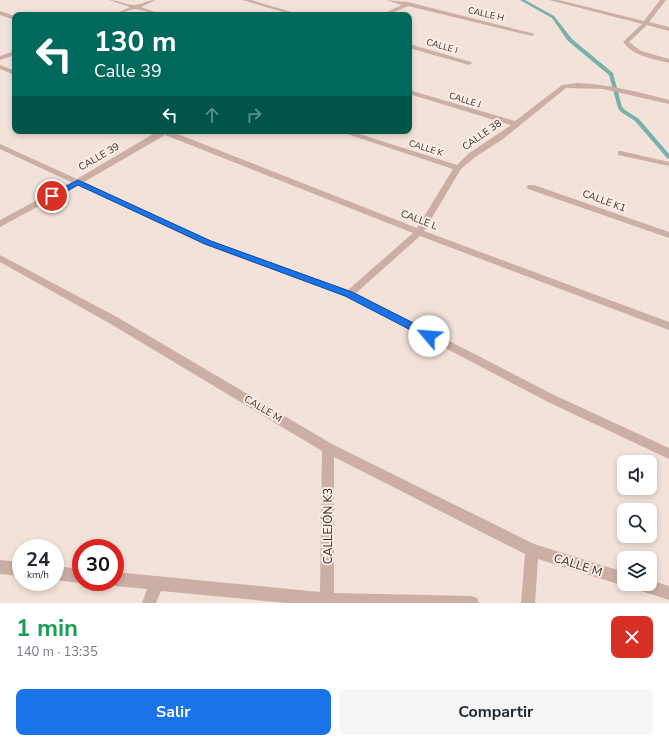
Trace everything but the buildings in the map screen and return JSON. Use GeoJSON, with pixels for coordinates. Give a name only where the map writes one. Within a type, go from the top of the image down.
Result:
{"type":"FeatureCollection","features":[{"type":"Feature","properties":{"kind":"street"},"geometry":{"type":"LineString","coordinates":[[112,0],[152,12]]}},
{"type":"Feature","properties":{"kind":"street"},"geometry":{"type":"LineString","coordinates":[[124,12],[153,0]]}},
{"type":"Feature","properties":{"kind":"street"},"geometry":{"type":"LineString","coordinates":[[245,0],[288,12]]}},
{"type":"Feature","properties":{"kind":"street","name":"CALLE H"},"geometry":{"type":"LineString","coordinates":[[389,0],[532,34]]}},
{"type":"Feature","properties":{"kind":"street"},"geometry":{"type":"LineString","coordinates":[[390,12],[413,0]]}},
{"type":"Feature","properties":{"kind":"street"},"geometry":{"type":"LineString","coordinates":[[552,0],[669,29]]}},
{"type":"Feature","properties":{"kind":"street"},"geometry":{"type":"LineString","coordinates":[[663,0],[645,24],[626,42],[627,45],[633,49],[669,61]]}},
{"type":"Feature","properties":{"kind":"street"},"geometry":{"type":"LineString","coordinates":[[0,13],[12,17]]}},
{"type":"Feature","properties":{"kind":"street","name":"CALLE I"},"geometry":{"type":"LineString","coordinates":[[412,47],[469,63]]}},
{"type":"Feature","properties":{"kind":"street"},"geometry":{"type":"LineString","coordinates":[[0,58],[12,54]]}},
{"type":"Feature","properties":{"kind":"street"},"geometry":{"type":"LineString","coordinates":[[0,67],[12,72]]}},
{"type":"Feature","properties":{"kind":"street","name":"CALLE 38"},"geometry":{"type":"LineString","coordinates":[[349,294],[419,232],[458,168],[471,156],[500,137],[564,86],[577,84],[628,91],[669,102]]}},
{"type":"Feature","properties":{"kind":"street","name":"CALLE J"},"geometry":{"type":"LineString","coordinates":[[412,93],[516,124]]}},
{"type":"Feature","properties":{"kind":"street","name":"CALLE 39"},"geometry":{"type":"LineString","coordinates":[[0,224],[78,182],[159,134]]}},
{"type":"Feature","properties":{"kind":"street","name":"CALLE L"},"geometry":{"type":"LineString","coordinates":[[172,134],[419,232],[669,326]]}},
{"type":"Feature","properties":{"kind":"street","name":"CALLE K"},"geometry":{"type":"LineString","coordinates":[[351,134],[458,168]]}},
{"type":"Feature","properties":{"kind":"street"},"geometry":{"type":"LineString","coordinates":[[0,146],[208,243],[349,294],[550,398],[669,454]]}},
{"type":"Feature","properties":{"kind":"street"},"geometry":{"type":"LineString","coordinates":[[622,153],[669,164]]}},
{"type":"Feature","properties":{"kind":"street","name":"CALLE K1"},"geometry":{"type":"LineString","coordinates":[[531,187],[669,235]]}},
{"type":"Feature","properties":{"kind":"street","name":"CALLE M"},"geometry":{"type":"LineString","coordinates":[[0,258],[113,320],[328,448],[532,550],[617,577]]}},
{"type":"Feature","properties":{"kind":"street","name":"CALLEJÓN K3"},"geometry":{"type":"LineString","coordinates":[[327,601],[328,448]]}},
{"type":"Feature","properties":{"kind":"street"},"geometry":{"type":"LineString","coordinates":[[528,603],[532,550]]}},
{"type":"Feature","properties":{"kind":"street"},"geometry":{"type":"LineString","coordinates":[[0,567],[12,568]]}},
{"type":"Feature","properties":{"kind":"street"},"geometry":{"type":"LineString","coordinates":[[124,581],[327,601],[472,603]]}},
{"type":"Feature","properties":{"kind":"street"},"geometry":{"type":"LineString","coordinates":[[149,603],[156,584]]}},
{"type":"Feature","properties":{"kind":"street"},"geometry":{"type":"LineString","coordinates":[[657,589],[669,593]]}},
{"type":"Feature","properties":{"kind":"waterway"},"geometry":{"type":"LineString","coordinates":[[522,0],[553,17],[570,40],[611,74],[620,107],[623,111],[637,120],[669,157]]}},
{"type":"Feature","properties":{"kind":"route"},"geometry":{"type":"LineString","coordinates":[[52,196],[78,182],[208,243],[349,294],[429,336]]}}]}
